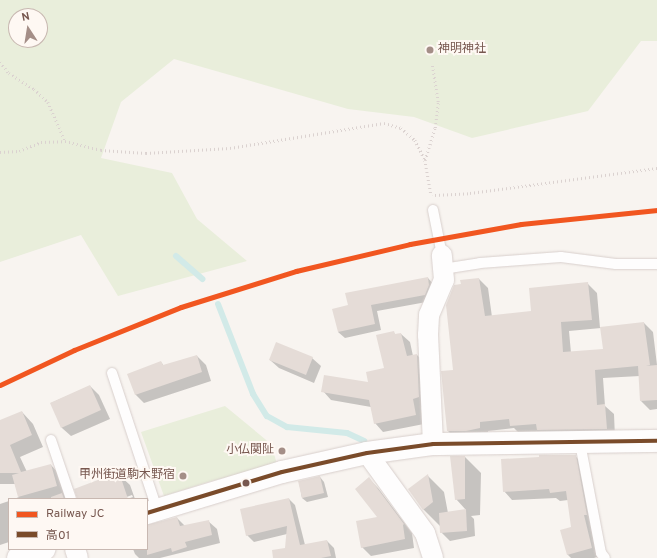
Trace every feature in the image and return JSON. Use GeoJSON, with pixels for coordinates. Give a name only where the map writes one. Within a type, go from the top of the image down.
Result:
{"type":"FeatureCollection","features":[{"type":"Feature","properties":{"kind":"main road"},"geometry":{"type":"LineString","coordinates":[[152,511],[282,472],[367,453],[433,444],[657,441]]}},
{"type":"Feature","properties":{"kind":"main road"},"geometry":{"type":"LineString","coordinates":[[18,558],[41,550]]}},
{"type":"Feature","properties":{"kind":"street"},"geometry":{"type":"LineString","coordinates":[[433,444],[428,334],[429,315],[444,280],[443,262]]}},
{"type":"Feature","properties":{"kind":"street"},"geometry":{"type":"LineString","coordinates":[[367,453],[425,533],[433,558]]}},
{"type":"Feature","properties":{"kind":"lane"},"geometry":{"type":"LineString","coordinates":[[433,210],[443,262],[480,263],[562,257],[616,264],[657,264]]}},
{"type":"Feature","properties":{"kind":"lane"},"geometry":{"type":"LineString","coordinates":[[112,373],[152,511]]}},
{"type":"Feature","properties":{"kind":"lane"},"geometry":{"type":"LineString","coordinates":[[51,440],[71,498]]}},
{"type":"Feature","properties":{"kind":"lane"},"geometry":{"type":"LineString","coordinates":[[580,443],[600,556]]}},
{"type":"Feature","properties":{"kind":"path"},"geometry":{"type":"LineString","coordinates":[[0,62],[9,73],[34,89],[48,102],[65,141]]}},
{"type":"Feature","properties":{"kind":"path"},"geometry":{"type":"LineString","coordinates":[[425,160],[435,128],[438,102],[432,63]]}},
{"type":"Feature","properties":{"kind":"path"},"geometry":{"type":"LineString","coordinates":[[0,152],[18,150],[41,142],[65,141],[101,150],[146,153],[230,148],[384,123],[401,128],[415,140],[425,160],[433,210]]}},
{"type":"Feature","properties":{"kind":"path"},"geometry":{"type":"LineString","coordinates":[[431,195],[470,193],[657,168]]}},
{"type":"Feature","properties":{"kind":"green space"},"geometry":{"type":"Polygon","coordinates":[[[0,0],[657,0],[657,41],[641,41],[588,111],[472,138],[414,117],[348,109],[174,59],[121,102],[101,158],[172,173],[197,219],[247,261],[118,296],[81,235],[0,262],[0,0]]]}},
{"type":"Feature","properties":{"kind":"green space"},"geometry":{"type":"Polygon","coordinates":[[[225,406],[271,444],[277,464],[208,482],[164,496],[141,432],[225,406]]]}},
{"type":"Feature","properties":{"kind":"building"},"geometry":{"type":"Polygon","coordinates":[[[428,277],[429,285],[425,295],[371,305],[375,324],[338,332],[332,309],[348,305],[345,293],[428,277]]]}},
{"type":"Feature","properties":{"kind":"building"},"geometry":{"type":"Polygon","coordinates":[[[479,278],[485,316],[531,311],[529,288],[588,282],[592,320],[561,322],[563,352],[603,349],[600,327],[644,322],[650,365],[646,366],[657,365],[657,400],[640,401],[638,366],[595,370],[597,405],[605,404],[607,429],[537,430],[536,424],[510,426],[509,419],[480,422],[480,428],[466,431],[447,431],[441,371],[453,370],[446,305],[454,285],[461,284],[460,280],[479,278]]]}},
{"type":"Feature","properties":{"kind":"building"},"geometry":{"type":"Polygon","coordinates":[[[394,331],[395,334],[401,333],[407,356],[417,354],[419,397],[413,399],[416,415],[374,424],[369,400],[321,392],[324,375],[368,382],[366,372],[384,368],[376,335],[394,331]]]}},
{"type":"Feature","properties":{"kind":"building"},"geometry":{"type":"Polygon","coordinates":[[[276,342],[313,357],[306,375],[269,360],[276,342]]]}},
{"type":"Feature","properties":{"kind":"building"},"geometry":{"type":"Polygon","coordinates":[[[197,355],[202,372],[135,395],[127,374],[161,361],[163,365],[197,355]]]}},
{"type":"Feature","properties":{"kind":"building"},"geometry":{"type":"Polygon","coordinates":[[[90,385],[101,410],[61,428],[50,403],[90,385]]]}},
{"type":"Feature","properties":{"kind":"building"},"geometry":{"type":"Polygon","coordinates":[[[22,411],[32,435],[10,445],[21,472],[51,464],[57,486],[18,497],[12,475],[19,473],[0,473],[0,420],[22,411]]]}},
{"type":"Feature","properties":{"kind":"building"},"geometry":{"type":"Polygon","coordinates":[[[539,455],[576,455],[587,515],[584,515],[592,548],[567,555],[560,530],[571,527],[566,491],[550,493],[549,489],[503,492],[501,459],[539,457],[539,455]]]}},
{"type":"Feature","properties":{"kind":"building"},"geometry":{"type":"Polygon","coordinates":[[[450,456],[465,456],[465,499],[455,500],[450,456]]]}},
{"type":"Feature","properties":{"kind":"building"},"geometry":{"type":"Polygon","coordinates":[[[119,472],[128,498],[77,498],[74,489],[119,472]]]}},
{"type":"Feature","properties":{"kind":"building"},"geometry":{"type":"Polygon","coordinates":[[[428,474],[433,502],[423,510],[408,489],[428,474]]]}},
{"type":"Feature","properties":{"kind":"building"},"geometry":{"type":"Polygon","coordinates":[[[320,476],[324,493],[302,498],[298,481],[320,476]]]}},
{"type":"Feature","properties":{"kind":"building"},"geometry":{"type":"Polygon","coordinates":[[[369,477],[404,524],[405,539],[361,548],[356,521],[377,517],[355,489],[369,477]]]}},
{"type":"Feature","properties":{"kind":"building"},"geometry":{"type":"Polygon","coordinates":[[[62,493],[64,498],[51,498],[62,493]]]}},
{"type":"Feature","properties":{"kind":"building"},"geometry":{"type":"Polygon","coordinates":[[[289,498],[300,545],[327,540],[331,556],[321,558],[273,558],[272,550],[285,548],[287,526],[246,536],[240,509],[289,498]]]}},
{"type":"Feature","properties":{"kind":"building"},"geometry":{"type":"Polygon","coordinates":[[[466,509],[467,531],[440,533],[439,513],[466,509]]]}},
{"type":"Feature","properties":{"kind":"building"},"geometry":{"type":"Polygon","coordinates":[[[177,517],[180,526],[209,520],[212,535],[185,542],[187,547],[172,552],[171,548],[147,555],[148,525],[177,517]]]}},
{"type":"Feature","properties":{"kind":"waterway"},"geometry":{"type":"LineString","coordinates":[[176,256],[202,279]]}},
{"type":"Feature","properties":{"kind":"waterway"},"geometry":{"type":"LineString","coordinates":[[218,304],[253,394],[267,416],[287,427],[347,433],[364,441]]}},
{"type":"Feature","properties":{"kind":"rail line","name":"JC"},"geometry":{"type":"LineString","coordinates":[[0,385],[74,350],[181,307],[296,271],[410,244],[521,224],[657,210]]}},
{"type":"Feature","properties":{"kind":"transit line","name":"高01"},"geometry":{"type":"LineString","coordinates":[[148,513],[282,472],[367,453],[433,444],[657,441]]}},
{"type":"Feature","properties":{"kind":"place","name":"神明神社"},"geometry":{"type":"Point","coordinates":[430,50]}},
{"type":"Feature","properties":{"kind":"place","name":"小仏関阯"},"geometry":{"type":"Point","coordinates":[282,451]}},
{"type":"Feature","properties":{"kind":"place","name":"甲州街道駒木野宿"},"geometry":{"type":"Point","coordinates":[183,476]}}]}
